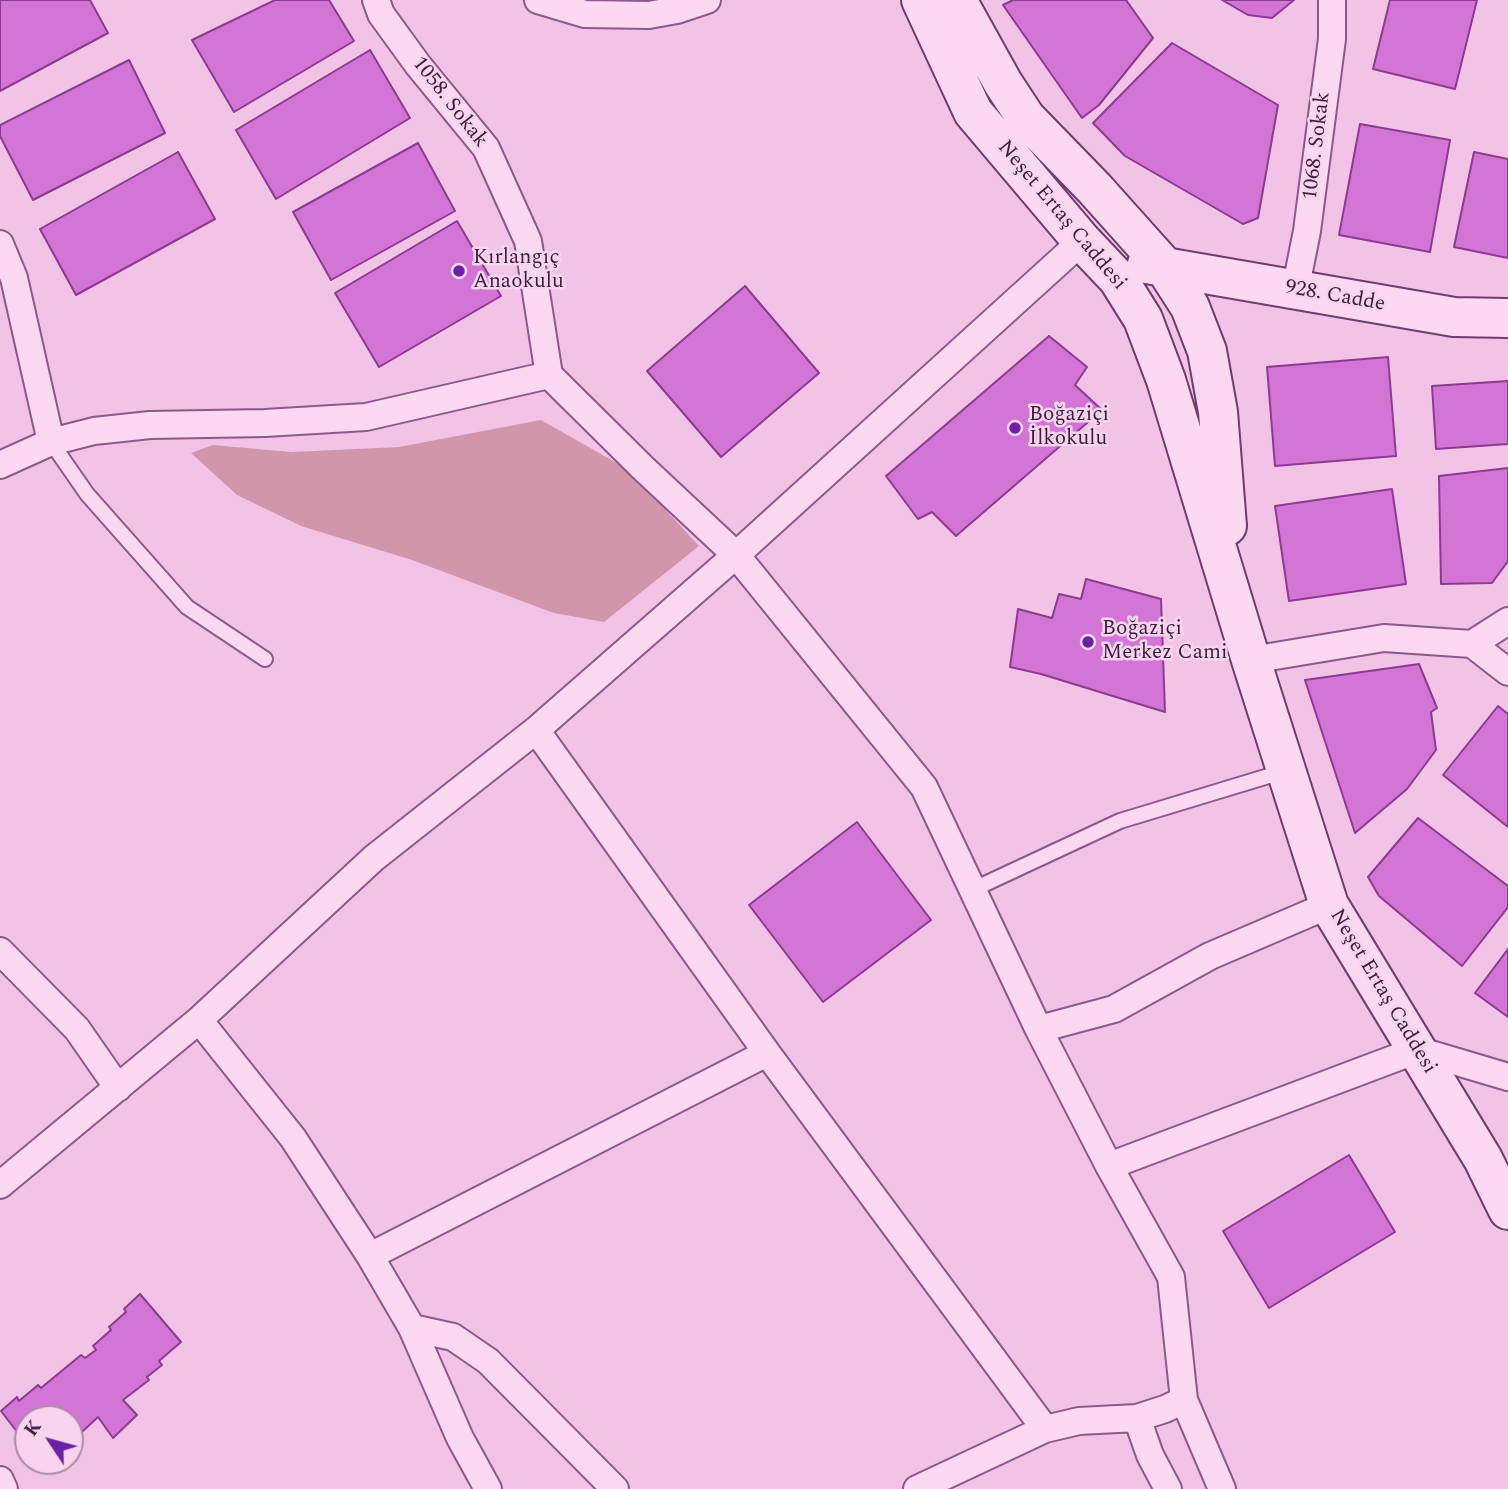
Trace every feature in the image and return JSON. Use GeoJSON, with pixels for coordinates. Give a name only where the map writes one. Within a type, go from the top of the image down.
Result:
{"type":"FeatureCollection","features":[{"type":"Feature","properties":{"kind":"main road","name":"Neşet Ertaş Caddesi"},"geometry":{"type":"LineString","coordinates":[[921,0],[973,112],[1118,279],[1143,319],[1166,380],[1329,905],[1483,1159],[1508,1210]]}},
{"type":"Feature","properties":{"kind":"main road","name":"Neşet Ertaş Caddesi"},"geometry":{"type":"LineString","coordinates":[[957,0],[1003,83],[1026,118],[1163,265],[1189,307],[1207,351],[1217,412],[1234,601]]}},
{"type":"Feature","properties":{"kind":"main road","name":"928. Cadde"},"geometry":{"type":"LineString","coordinates":[[1092,251],[1295,291],[1454,317],[1508,318]]}},
{"type":"Feature","properties":{"kind":"street","name":"1058. Sokak"},"geometry":{"type":"LineString","coordinates":[[376,0],[381,14],[418,65],[486,148],[528,241],[549,375]]}},
{"type":"Feature","properties":{"kind":"street"},"geometry":{"type":"LineString","coordinates":[[538,0],[585,14],[649,15],[677,10],[707,0]]}},
{"type":"Feature","properties":{"kind":"street","name":"1068. Sokak"},"geometry":{"type":"LineString","coordinates":[[1295,291],[1307,230],[1332,39],[1332,0]]}},
{"type":"Feature","properties":{"kind":"street"},"geometry":{"type":"LineString","coordinates":[[0,244],[14,278],[51,442]]}},
{"type":"Feature","properties":{"kind":"street"},"geometry":{"type":"LineString","coordinates":[[0,1185],[199,1020],[373,858],[536,730],[1092,251]]}},
{"type":"Feature","properties":{"kind":"street"},"geometry":{"type":"LineString","coordinates":[[0,465],[51,442],[94,431],[150,425],[265,423],[366,417],[549,375],[736,555],[924,787],[1038,1028],[1109,1166],[1171,1277],[1184,1400],[1222,1489]]}},
{"type":"Feature","properties":{"kind":"street"},"geometry":{"type":"LineString","coordinates":[[1472,644],[1508,621]]}},
{"type":"Feature","properties":{"kind":"street"},"geometry":{"type":"LineString","coordinates":[[1251,660],[1384,638],[1472,644],[1508,672]]}},
{"type":"Feature","properties":{"kind":"street"},"geometry":{"type":"LineString","coordinates":[[536,730],[767,1053],[1045,1429]]}},
{"type":"Feature","properties":{"kind":"street"},"geometry":{"type":"LineString","coordinates":[[1038,1028],[1114,1009],[1210,956],[1329,905]]}},
{"type":"Feature","properties":{"kind":"street"},"geometry":{"type":"LineString","coordinates":[[0,951],[77,1029],[118,1088]]}},
{"type":"Feature","properties":{"kind":"street"},"geometry":{"type":"LineString","coordinates":[[199,1020],[293,1138],[370,1256],[412,1328],[460,1438],[488,1489]]}},
{"type":"Feature","properties":{"kind":"street"},"geometry":{"type":"LineString","coordinates":[[1109,1166],[1417,1050],[1508,1077]]}},
{"type":"Feature","properties":{"kind":"street"},"geometry":{"type":"LineString","coordinates":[[370,1256],[767,1053]]}},
{"type":"Feature","properties":{"kind":"street"},"geometry":{"type":"LineString","coordinates":[[412,1328],[453,1337],[488,1361],[615,1489]]}},
{"type":"Feature","properties":{"kind":"street"},"geometry":{"type":"LineString","coordinates":[[917,1489],[1045,1429],[1079,1422],[1137,1418],[1184,1400]]}},
{"type":"Feature","properties":{"kind":"street"},"geometry":{"type":"LineString","coordinates":[[1137,1418],[1150,1455],[1168,1489]]}},
{"type":"Feature","properties":{"kind":"street"},"geometry":{"type":"LineString","coordinates":[[0,1480],[4,1489]]}},
{"type":"Feature","properties":{"kind":"lane"},"geometry":{"type":"LineString","coordinates":[[51,442],[87,494],[187,607],[265,659]]}},
{"type":"Feature","properties":{"kind":"lane"},"geometry":{"type":"LineString","coordinates":[[974,889],[1120,821],[1286,771]]}},
{"type":"Feature","properties":{"kind":"shaded area"},"geometry":{"type":"Polygon","coordinates":[[[541,420],[629,470],[699,546],[604,622],[554,613],[412,560],[301,526],[237,495],[191,453],[213,445],[291,452],[399,447],[541,420]]]}},
{"type":"Feature","properties":{"kind":"building"},"geometry":{"type":"Polygon","coordinates":[[[0,0],[90,0],[108,33],[0,91],[0,0]]]}},
{"type":"Feature","properties":{"kind":"building"},"geometry":{"type":"Polygon","coordinates":[[[275,0],[329,0],[354,41],[234,112],[192,40],[275,0]]]}},
{"type":"Feature","properties":{"kind":"building"},"geometry":{"type":"Polygon","coordinates":[[[1013,0],[1126,0],[1153,38],[1099,105],[1082,118],[1003,5],[1013,0]]]}},
{"type":"Feature","properties":{"kind":"building"},"geometry":{"type":"Polygon","coordinates":[[[1222,0],[1294,0],[1272,18],[1248,15],[1222,0]]]}},
{"type":"Feature","properties":{"kind":"building"},"geometry":{"type":"Polygon","coordinates":[[[1390,0],[1477,0],[1455,89],[1373,69],[1390,0]]]}},
{"type":"Feature","properties":{"kind":"building"},"geometry":{"type":"Polygon","coordinates":[[[1172,43],[1278,105],[1258,218],[1243,224],[1125,156],[1093,123],[1172,43]]]}},
{"type":"Feature","properties":{"kind":"building"},"geometry":{"type":"Polygon","coordinates":[[[370,50],[410,118],[276,199],[236,130],[370,50]]]}},
{"type":"Feature","properties":{"kind":"building"},"geometry":{"type":"Polygon","coordinates":[[[129,60],[165,133],[33,200],[0,136],[0,125],[129,60]]]}},
{"type":"Feature","properties":{"kind":"building"},"geometry":{"type":"Polygon","coordinates":[[[1360,124],[1450,140],[1430,252],[1339,235],[1360,124]]]}},
{"type":"Feature","properties":{"kind":"building"},"geometry":{"type":"Polygon","coordinates":[[[418,143],[455,211],[331,280],[293,212],[418,143]]]}},
{"type":"Feature","properties":{"kind":"building"},"geometry":{"type":"Polygon","coordinates":[[[178,152],[215,219],[76,295],[40,229],[178,152]]]}},
{"type":"Feature","properties":{"kind":"building"},"geometry":{"type":"Polygon","coordinates":[[[1474,152],[1508,159],[1508,258],[1454,247],[1474,152]]]}},
{"type":"Feature","properties":{"kind":"building"},"geometry":{"type":"Polygon","coordinates":[[[457,221],[501,296],[379,367],[335,293],[457,221]]]}},
{"type":"Feature","properties":{"kind":"building"},"geometry":{"type":"Polygon","coordinates":[[[745,286],[819,373],[721,457],[647,371],[745,286]]]}},
{"type":"Feature","properties":{"kind":"building"},"geometry":{"type":"Polygon","coordinates":[[[1049,336],[1087,367],[1075,385],[1102,410],[956,536],[932,512],[918,519],[886,476],[1049,336]]]}},
{"type":"Feature","properties":{"kind":"building"},"geometry":{"type":"Polygon","coordinates":[[[1388,357],[1396,456],[1275,466],[1267,367],[1388,357]]]}},
{"type":"Feature","properties":{"kind":"building"},"geometry":{"type":"Polygon","coordinates":[[[1508,381],[1508,444],[1436,449],[1432,386],[1508,381]]]}},
{"type":"Feature","properties":{"kind":"building"},"geometry":{"type":"Polygon","coordinates":[[[1508,468],[1508,561],[1492,583],[1441,584],[1439,476],[1508,468]]]}},
{"type":"Feature","properties":{"kind":"building"},"geometry":{"type":"Polygon","coordinates":[[[1392,489],[1406,584],[1289,601],[1275,506],[1392,489]]]}},
{"type":"Feature","properties":{"kind":"building","name":"Boğaziçi Merkez Cami"},"geometry":{"type":"Polygon","coordinates":[[[1086,579],[1161,599],[1165,712],[1010,667],[1018,609],[1052,618],[1059,594],[1081,599],[1086,579]]]}},
{"type":"Feature","properties":{"kind":"building"},"geometry":{"type":"Polygon","coordinates":[[[1419,664],[1437,708],[1431,712],[1436,750],[1407,789],[1355,833],[1305,680],[1419,664]]]}},
{"type":"Feature","properties":{"kind":"building"},"geometry":{"type":"Polygon","coordinates":[[[1498,706],[1508,714],[1508,827],[1443,775],[1498,706]]]}},
{"type":"Feature","properties":{"kind":"building"},"geometry":{"type":"Polygon","coordinates":[[[1418,818],[1508,886],[1508,907],[1462,966],[1379,896],[1368,877],[1418,818]]]}},
{"type":"Feature","properties":{"kind":"building"},"geometry":{"type":"Polygon","coordinates":[[[857,822],[931,920],[823,1002],[749,905],[857,822]]]}},
{"type":"Feature","properties":{"kind":"building"},"geometry":{"type":"Polygon","coordinates":[[[1508,949],[1508,1017],[1475,993],[1508,949]]]}},
{"type":"Feature","properties":{"kind":"building"},"geometry":{"type":"Polygon","coordinates":[[[1349,1155],[1395,1232],[1269,1308],[1223,1231],[1349,1155]]]}},
{"type":"Feature","properties":{"kind":"building"},"geometry":{"type":"Polygon","coordinates":[[[140,1294],[181,1342],[159,1361],[162,1365],[147,1377],[149,1380],[123,1400],[137,1415],[113,1438],[98,1417],[84,1430],[84,1405],[14,1405],[14,1428],[1,1411],[17,1397],[19,1401],[38,1385],[41,1388],[81,1355],[85,1358],[96,1350],[93,1346],[111,1330],[109,1327],[126,1312],[124,1309],[140,1294]]]}},
{"type":"Feature","properties":{"kind":"place","name":"Kırlangıç Anaokulu"},"geometry":{"type":"Point","coordinates":[459,271]}},
{"type":"Feature","properties":{"kind":"place","name":"Boğaziçi İlkokulu"},"geometry":{"type":"Point","coordinates":[1015,428]}},
{"type":"Feature","properties":{"kind":"place","name":"Boğaziçi Merkez Cami"},"geometry":{"type":"Point","coordinates":[1088,642]}}]}
